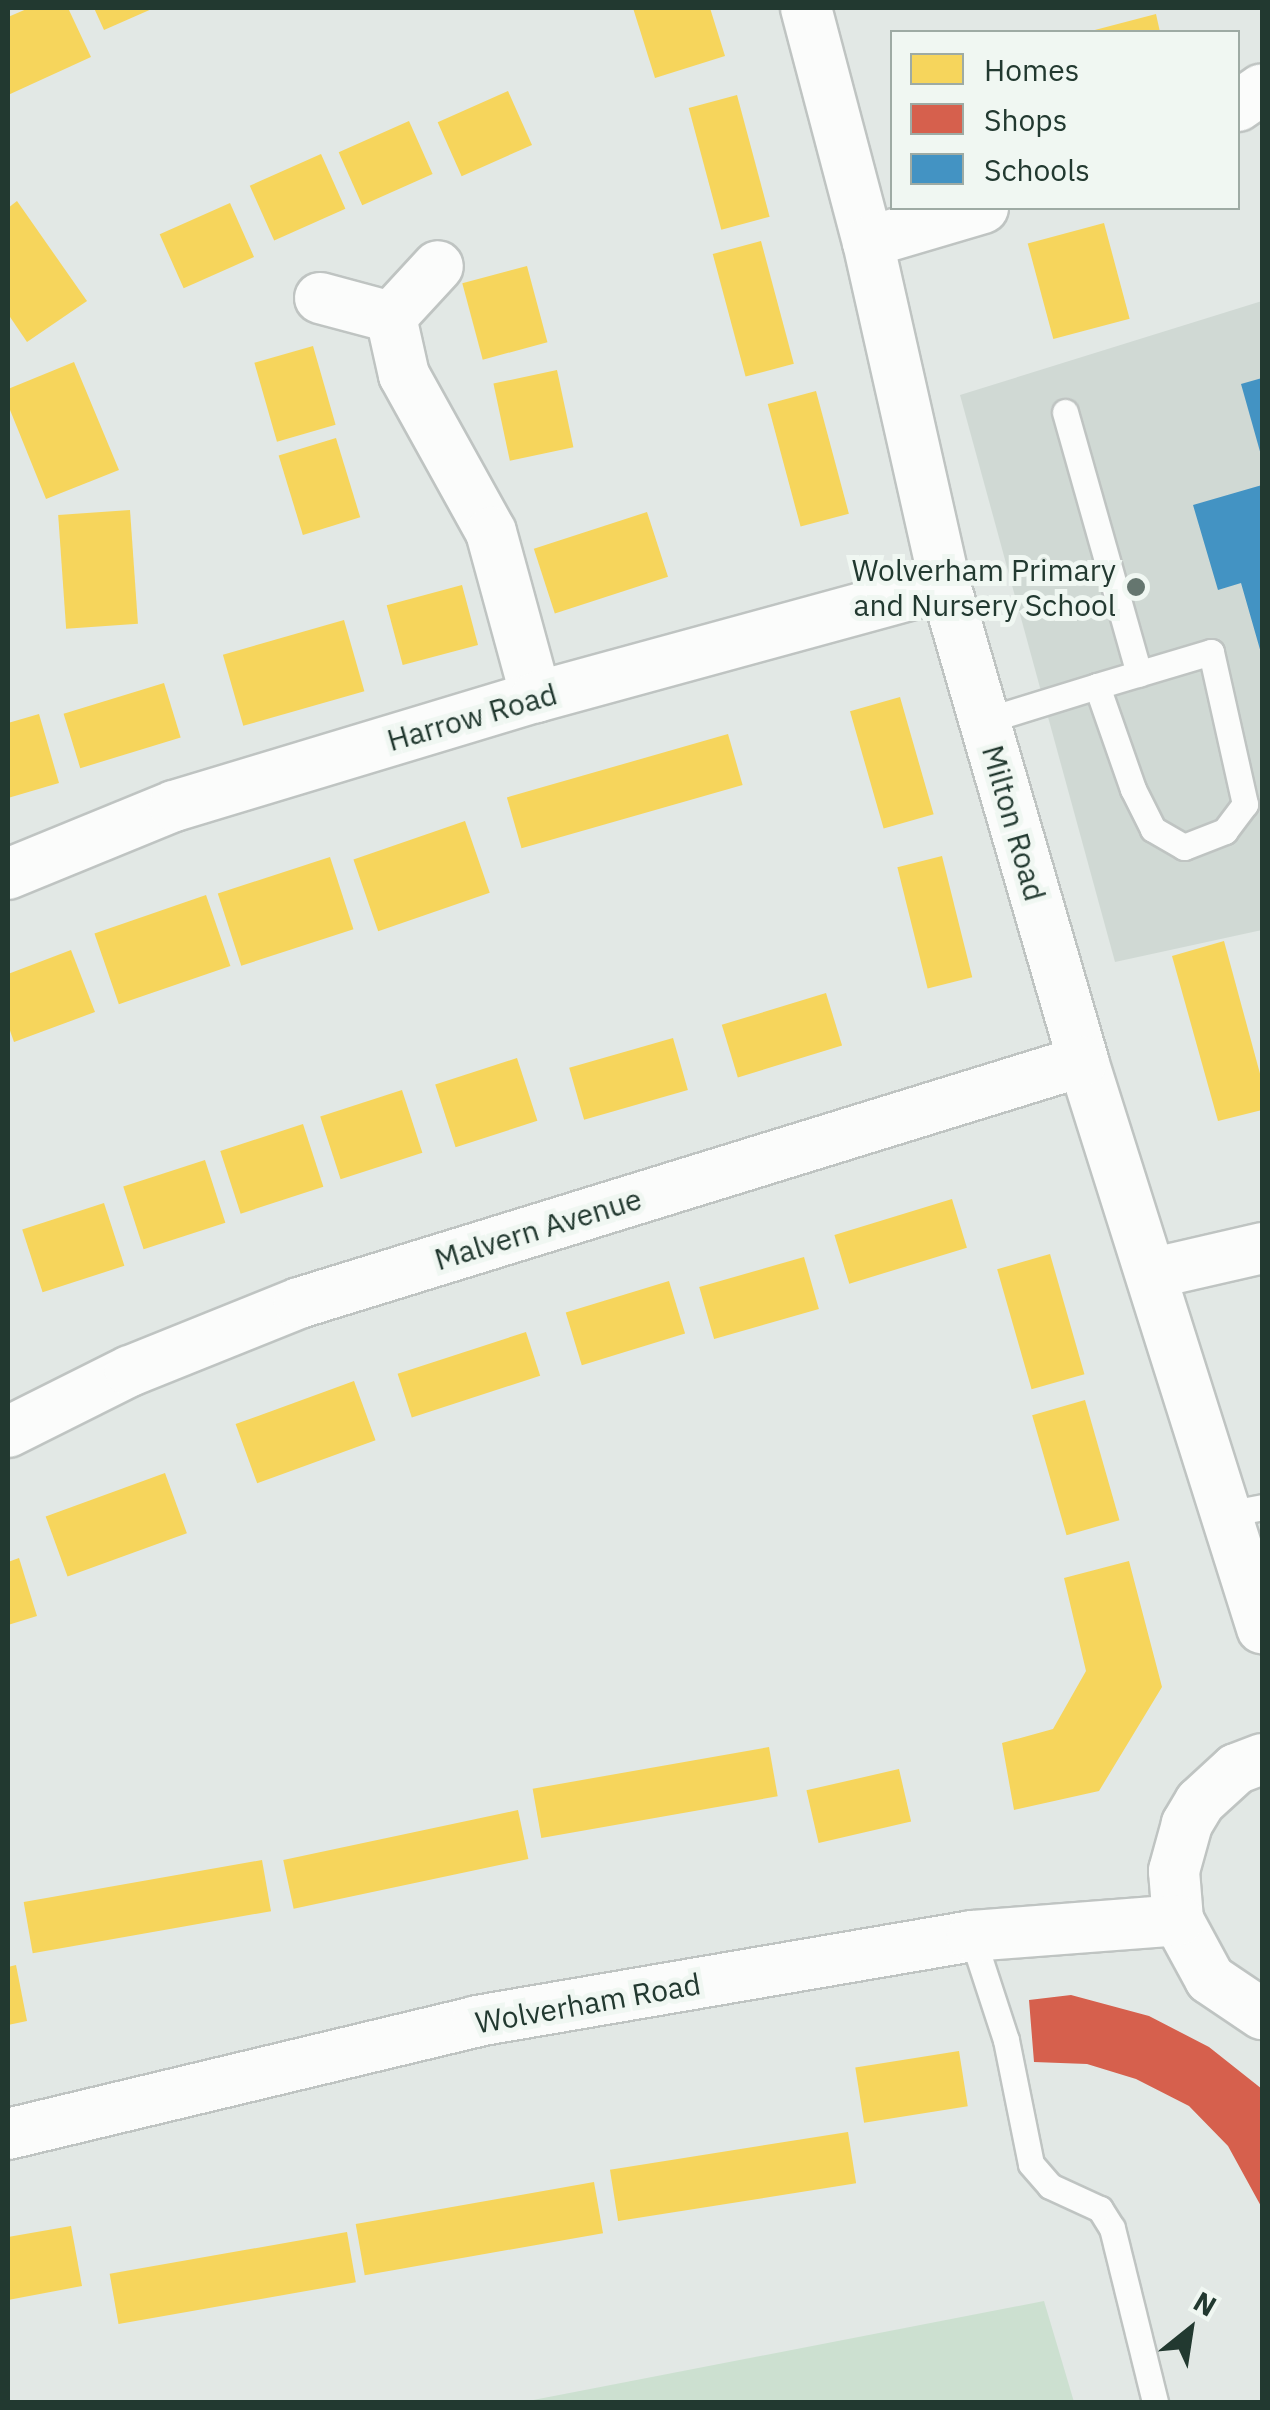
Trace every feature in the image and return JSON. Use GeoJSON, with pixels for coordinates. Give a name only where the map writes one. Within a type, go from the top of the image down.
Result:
{"type":"FeatureCollection","features":[{"type":"Feature","properties":{"kind":"street","name":"Milton Road"},"geometry":{"type":"LineString","coordinates":[[806,8],[868,242],[946,585],[984,721],[1083,1061],[1154,1274],[1245,1511],[1262,1628]]}},
{"type":"Feature","properties":{"kind":"street"},"geometry":{"type":"LineString","coordinates":[[1240,105],[1262,89]]}},
{"type":"Feature","properties":{"kind":"street"},"geometry":{"type":"LineString","coordinates":[[868,242],[977,210]]}},
{"type":"Feature","properties":{"kind":"street"},"geometry":{"type":"LineString","coordinates":[[392,317],[438,266]]}},
{"type":"Feature","properties":{"kind":"street"},"geometry":{"type":"LineString","coordinates":[[320,298],[392,317]]}},
{"type":"Feature","properties":{"kind":"street"},"geometry":{"type":"LineString","coordinates":[[392,317],[404,375],[491,532],[536,697]]}},
{"type":"Feature","properties":{"kind":"street","name":"Harrow Road"},"geometry":{"type":"LineString","coordinates":[[8,874],[174,806],[536,697],[946,585]]}},
{"type":"Feature","properties":{"kind":"street","name":"Malvern Avenue"},"geometry":{"type":"LineString","coordinates":[[8,1432],[130,1371],[299,1302],[1083,1061]]}},
{"type":"Feature","properties":{"kind":"street"},"geometry":{"type":"LineString","coordinates":[[1154,1274],[1262,1248]]}},
{"type":"Feature","properties":{"kind":"street"},"geometry":{"type":"LineString","coordinates":[[1262,1759],[1236,1769],[1200,1802],[1188,1824],[1174,1871],[1178,1920],[1210,1979],[1262,2014]]}},
{"type":"Feature","properties":{"kind":"street","name":"Wolverham Road"},"geometry":{"type":"LineString","coordinates":[[8,2134],[477,2021],[972,1936],[1178,1920]]}},
{"type":"Feature","properties":{"kind":"lane"},"geometry":{"type":"LineString","coordinates":[[1065,412],[1138,674]]}},
{"type":"Feature","properties":{"kind":"lane"},"geometry":{"type":"LineString","coordinates":[[984,721],[1097,686],[1210,652],[1245,804],[1225,831],[1184,847],[1153,829],[1133,788],[1097,686]]}},
{"type":"Feature","properties":{"kind":"lane"},"geometry":{"type":"LineString","coordinates":[[972,1936],[1006,2040],[1031,2164],[1050,2186],[1100,2209],[1112,2228],[1155,2402]]}},
{"type":"Feature","properties":{"kind":"shaded area","name":"Wolverham Primary and Nursery School"},"geometry":{"type":"Polygon","coordinates":[[[1262,301],[1262,930],[1115,962],[960,395],[1262,301]]]}},
{"type":"Feature","properties":{"kind":"green space"},"geometry":{"type":"Polygon","coordinates":[[[1044,2301],[1074,2402],[523,2402],[1044,2301]]]}},
{"type":"Feature","properties":{"kind":"building: Homes"},"geometry":{"type":"Polygon","coordinates":[[[29,8],[68,8],[91,57],[8,95],[8,17],[29,8]]]}},
{"type":"Feature","properties":{"kind":"building: Homes"},"geometry":{"type":"Polygon","coordinates":[[[94,8],[154,8],[104,30],[94,8]]]}},
{"type":"Feature","properties":{"kind":"building: Homes"},"geometry":{"type":"Polygon","coordinates":[[[633,8],[710,8],[725,56],[655,78],[633,8]]]}},
{"type":"Feature","properties":{"kind":"building: Homes"},"geometry":{"type":"Polygon","coordinates":[[[1156,14],[1160,30],[1095,30],[1156,14]]]}},
{"type":"Feature","properties":{"kind":"building: Homes"},"geometry":{"type":"Polygon","coordinates":[[[508,91],[532,145],[462,176],[438,122],[508,91]]]}},
{"type":"Feature","properties":{"kind":"building: Homes"},"geometry":{"type":"Polygon","coordinates":[[[737,95],[770,217],[721,230],[689,108],[737,95]]]}},
{"type":"Feature","properties":{"kind":"building: Homes"},"geometry":{"type":"Polygon","coordinates":[[[409,121],[433,174],[362,205],[339,152],[409,121]]]}},
{"type":"Feature","properties":{"kind":"building: Homes"},"geometry":{"type":"Polygon","coordinates":[[[321,154],[345,209],[274,241],[250,186],[321,154]]]}},
{"type":"Feature","properties":{"kind":"building: Homes"},"geometry":{"type":"Polygon","coordinates":[[[17,201],[87,301],[27,342],[8,314],[8,208],[17,201]]]}},
{"type":"Feature","properties":{"kind":"building: Homes"},"geometry":{"type":"Polygon","coordinates":[[[230,203],[254,257],[184,288],[160,234],[230,203]]]}},
{"type":"Feature","properties":{"kind":"building: Homes"},"geometry":{"type":"Polygon","coordinates":[[[1104,223],[1130,319],[1053,339],[1028,243],[1104,223]]]}},
{"type":"Feature","properties":{"kind":"building: Homes"},"geometry":{"type":"Polygon","coordinates":[[[761,241],[794,364],[746,377],[713,254],[761,241]]]}},
{"type":"Feature","properties":{"kind":"building: Homes"},"geometry":{"type":"Polygon","coordinates":[[[527,266],[547,342],[483,360],[462,283],[527,266]]]}},
{"type":"Feature","properties":{"kind":"building: Homes"},"geometry":{"type":"Polygon","coordinates":[[[313,346],[336,425],[277,442],[254,363],[313,346]]]}},
{"type":"Feature","properties":{"kind":"building: Homes"},"geometry":{"type":"Polygon","coordinates":[[[74,362],[119,470],[46,499],[8,405],[8,389],[74,362]]]}},
{"type":"Feature","properties":{"kind":"building: Homes"},"geometry":{"type":"Polygon","coordinates":[[[557,370],[573,447],[510,461],[493,384],[557,370]]]}},
{"type":"Feature","properties":{"kind":"building: Homes"},"geometry":{"type":"Polygon","coordinates":[[[816,391],[849,514],[801,527],[768,404],[816,391]]]}},
{"type":"Feature","properties":{"kind":"building: Homes"},"geometry":{"type":"Polygon","coordinates":[[[336,438],[360,517],[303,535],[279,456],[336,438]]]}},
{"type":"Feature","properties":{"kind":"building: Homes"},"geometry":{"type":"Polygon","coordinates":[[[130,510],[138,624],[66,629],[58,515],[130,510]]]}},
{"type":"Feature","properties":{"kind":"building: Homes"},"geometry":{"type":"Polygon","coordinates":[[[647,512],[668,577],[555,613],[534,549],[647,512]]]}},
{"type":"Feature","properties":{"kind":"building: Homes"},"geometry":{"type":"Polygon","coordinates":[[[462,585],[478,645],[403,665],[387,605],[462,585]]]}},
{"type":"Feature","properties":{"kind":"building: Homes"},"geometry":{"type":"Polygon","coordinates":[[[344,620],[364,691],[243,726],[223,655],[344,620]]]}},
{"type":"Feature","properties":{"kind":"building: Homes"},"geometry":{"type":"Polygon","coordinates":[[[164,683],[181,738],[80,768],[64,714],[164,683]]]}},
{"type":"Feature","properties":{"kind":"building: Homes"},"geometry":{"type":"Polygon","coordinates":[[[900,697],[934,814],[884,829],[850,711],[900,697]]]}},
{"type":"Feature","properties":{"kind":"building: Homes"},"geometry":{"type":"Polygon","coordinates":[[[39,714],[59,783],[8,798],[8,723],[39,714]]]}},
{"type":"Feature","properties":{"kind":"building: Homes"},"geometry":{"type":"Polygon","coordinates":[[[728,734],[743,785],[522,848],[507,797],[728,734]]]}},
{"type":"Feature","properties":{"kind":"building: Homes"},"geometry":{"type":"Polygon","coordinates":[[[465,821],[490,893],[378,931],[353,859],[465,821]]]}},
{"type":"Feature","properties":{"kind":"building: Homes"},"geometry":{"type":"Polygon","coordinates":[[[942,856],[972,977],[928,988],[897,867],[942,856]]]}},
{"type":"Feature","properties":{"kind":"building: Homes"},"geometry":{"type":"Polygon","coordinates":[[[330,857],[353,929],[241,966],[218,893],[330,857]]]}},
{"type":"Feature","properties":{"kind":"building: Homes"},"geometry":{"type":"Polygon","coordinates":[[[206,895],[230,966],[119,1004],[94,933],[206,895]]]}},
{"type":"Feature","properties":{"kind":"building: Homes"},"geometry":{"type":"Polygon","coordinates":[[[1224,941],[1262,1081],[1262,1110],[1218,1121],[1172,956],[1224,941]]]}},
{"type":"Feature","properties":{"kind":"building: Homes"},"geometry":{"type":"Polygon","coordinates":[[[71,950],[95,1012],[14,1042],[8,1025],[8,974],[71,950]]]}},
{"type":"Feature","properties":{"kind":"building: Homes"},"geometry":{"type":"Polygon","coordinates":[[[826,993],[842,1046],[738,1077],[722,1025],[826,993]]]}},
{"type":"Feature","properties":{"kind":"building: Homes"},"geometry":{"type":"Polygon","coordinates":[[[673,1038],[688,1090],[584,1120],[569,1068],[673,1038]]]}},
{"type":"Feature","properties":{"kind":"building: Homes"},"geometry":{"type":"Polygon","coordinates":[[[517,1058],[537,1121],[456,1147],[435,1085],[517,1058]]]}},
{"type":"Feature","properties":{"kind":"building: Homes"},"geometry":{"type":"Polygon","coordinates":[[[402,1090],[422,1153],[341,1179],[320,1117],[402,1090]]]}},
{"type":"Feature","properties":{"kind":"building: Homes"},"geometry":{"type":"Polygon","coordinates":[[[303,1124],[323,1187],[241,1214],[220,1151],[303,1124]]]}},
{"type":"Feature","properties":{"kind":"building: Homes"},"geometry":{"type":"Polygon","coordinates":[[[205,1160],[225,1223],[144,1249],[123,1187],[205,1160]]]}},
{"type":"Feature","properties":{"kind":"building: Homes"},"geometry":{"type":"Polygon","coordinates":[[[952,1199],[967,1248],[849,1284],[834,1235],[952,1199]]]}},
{"type":"Feature","properties":{"kind":"building: Homes"},"geometry":{"type":"Polygon","coordinates":[[[104,1203],[124,1266],[43,1292],[22,1230],[104,1203]]]}},
{"type":"Feature","properties":{"kind":"building: Homes"},"geometry":{"type":"Polygon","coordinates":[[[1050,1254],[1084,1374],[1032,1389],[997,1269],[1050,1254]]]}},
{"type":"Feature","properties":{"kind":"building: Homes"},"geometry":{"type":"Polygon","coordinates":[[[804,1257],[819,1309],[714,1339],[699,1287],[804,1257]]]}},
{"type":"Feature","properties":{"kind":"building: Homes"},"geometry":{"type":"Polygon","coordinates":[[[669,1281],[685,1334],[582,1365],[566,1313],[669,1281]]]}},
{"type":"Feature","properties":{"kind":"building: Homes"},"geometry":{"type":"Polygon","coordinates":[[[526,1332],[540,1376],[412,1417],[398,1374],[526,1332]]]}},
{"type":"Feature","properties":{"kind":"building: Homes"},"geometry":{"type":"Polygon","coordinates":[[[354,1381],[376,1440],[257,1483],[236,1424],[354,1381]]]}},
{"type":"Feature","properties":{"kind":"building: Homes"},"geometry":{"type":"Polygon","coordinates":[[[1085,1400],[1119,1520],[1067,1535],[1032,1415],[1085,1400]]]}},
{"type":"Feature","properties":{"kind":"building: Homes"},"geometry":{"type":"Polygon","coordinates":[[[165,1473],[187,1533],[68,1577],[46,1516],[165,1473]]]}},
{"type":"Feature","properties":{"kind":"building: Homes"},"geometry":{"type":"Polygon","coordinates":[[[19,1558],[37,1616],[8,1625],[8,1562],[19,1558]]]}},
{"type":"Feature","properties":{"kind":"building: Homes"},"geometry":{"type":"Polygon","coordinates":[[[1129,1561],[1162,1687],[1099,1791],[1014,1810],[1002,1743],[1053,1729],[1086,1671],[1064,1578],[1129,1561]]]}},
{"type":"Feature","properties":{"kind":"building: Homes"},"geometry":{"type":"Polygon","coordinates":[[[769,1747],[778,1796],[541,1838],[533,1789],[769,1747]]]}},
{"type":"Feature","properties":{"kind":"building: Homes"},"geometry":{"type":"Polygon","coordinates":[[[899,1769],[911,1822],[819,1843],[806,1790],[899,1769]]]}},
{"type":"Feature","properties":{"kind":"building: Homes"},"geometry":{"type":"Polygon","coordinates":[[[518,1810],[528,1859],[294,1909],[283,1860],[518,1810]]]}},
{"type":"Feature","properties":{"kind":"building: Homes"},"geometry":{"type":"Polygon","coordinates":[[[262,1860],[271,1911],[33,1953],[24,1902],[262,1860]]]}},
{"type":"Feature","properties":{"kind":"building: Homes"},"geometry":{"type":"Polygon","coordinates":[[[16,1965],[27,2021],[8,2025],[8,1967],[16,1965]]]}},
{"type":"Feature","properties":{"kind":"building: Homes"},"geometry":{"type":"Polygon","coordinates":[[[959,2051],[968,2106],[864,2123],[855,2067],[959,2051]]]}},
{"type":"Feature","properties":{"kind":"building: Homes"},"geometry":{"type":"Polygon","coordinates":[[[848,2132],[856,2183],[618,2221],[610,2170],[848,2132]]]}},
{"type":"Feature","properties":{"kind":"building: Homes"},"geometry":{"type":"Polygon","coordinates":[[[594,2182],[603,2233],[365,2275],[356,2224],[594,2182]]]}},
{"type":"Feature","properties":{"kind":"building: Homes"},"geometry":{"type":"Polygon","coordinates":[[[71,2226],[82,2286],[8,2300],[8,2237],[71,2226]]]}},
{"type":"Feature","properties":{"kind":"building: Homes"},"geometry":{"type":"Polygon","coordinates":[[[347,2232],[356,2282],[119,2324],[110,2274],[347,2232]]]}},
{"type":"Feature","properties":{"kind":"building: Shops"},"geometry":{"type":"Polygon","coordinates":[[[1071,1995],[1149,2016],[1209,2047],[1262,2089],[1262,2208],[1228,2146],[1189,2106],[1136,2079],[1087,2064],[1034,2062],[1029,2000],[1071,1995]]]}},
{"type":"Feature","properties":{"kind":"building: Schools"},"geometry":{"type":"Polygon","coordinates":[[[1262,378],[1262,455],[1261,455],[1241,384],[1262,378]]]}},
{"type":"Feature","properties":{"kind":"building: Schools"},"geometry":{"type":"Polygon","coordinates":[[[1262,485],[1261,653],[1241,583],[1218,590],[1193,505],[1262,485]]]}},
{"type":"Feature","properties":{"kind":"place","name":"Wolverham Primary and Nursery School"},"geometry":{"type":"Point","coordinates":[1136,587]}}]}
